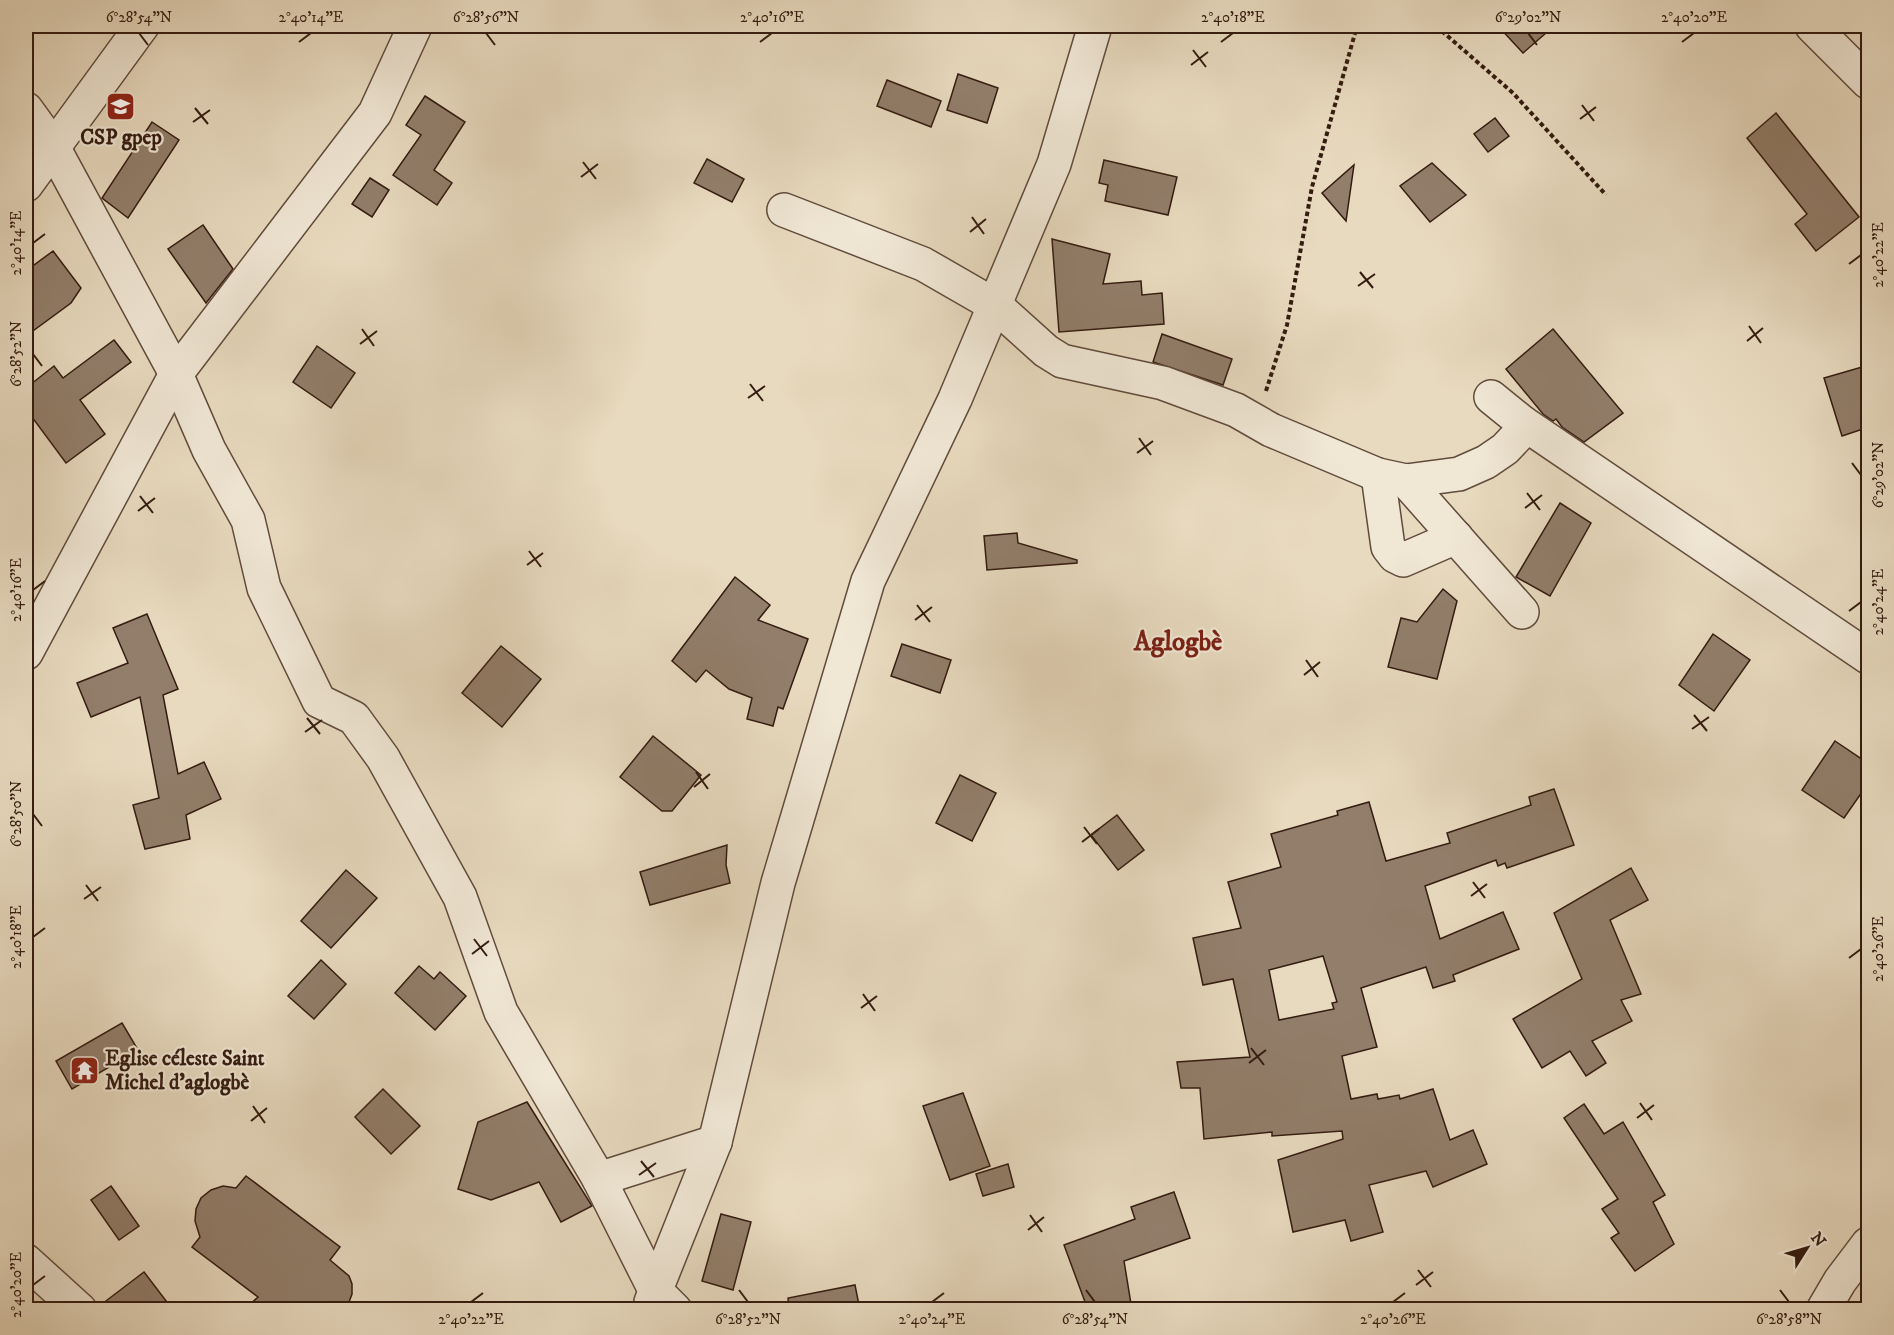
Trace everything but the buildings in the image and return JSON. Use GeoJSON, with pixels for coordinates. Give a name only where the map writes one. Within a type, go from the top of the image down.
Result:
{"type":"FeatureCollection","features":[{"type":"Feature","properties":{"kind":"street"},"geometry":{"type":"LineString","coordinates":[[26,185],[52,145],[142,26]]}},
{"type":"Feature","properties":{"kind":"street"},"geometry":{"type":"LineString","coordinates":[[26,653],[176,374],[375,113],[415,26]]}},
{"type":"Feature","properties":{"kind":"street"},"geometry":{"type":"LineString","coordinates":[[660,1303],[715,1142],[778,883],[868,581],[955,399],[974,350],[996,306],[1054,164],[1095,26]]}},
{"type":"Feature","properties":{"kind":"street"},"geometry":{"type":"LineString","coordinates":[[1812,26],[1869,82]]}},
{"type":"Feature","properties":{"kind":"street"},"geometry":{"type":"LineString","coordinates":[[26,109],[52,145],[176,374],[209,450],[248,520],[264,588],[319,701],[354,718],[383,758],[460,897],[501,1012],[599,1179],[660,1303]]}},
{"type":"Feature","properties":{"kind":"street"},"geometry":{"type":"LineString","coordinates":[[784,210],[923,264],[996,306],[1046,351],[1062,361],[1163,382],[1236,410],[1271,430],[1392,478],[1456,537],[1522,612]]}},
{"type":"Feature","properties":{"kind":"street"},"geometry":{"type":"LineString","coordinates":[[1491,397],[1523,423],[1869,657]]}},
{"type":"Feature","properties":{"kind":"street"},"geometry":{"type":"LineString","coordinates":[[1392,478],[1459,474],[1486,462],[1505,450],[1521,432],[1523,423]]}},
{"type":"Feature","properties":{"kind":"street"},"geometry":{"type":"LineString","coordinates":[[1392,478],[1388,547],[1395,556],[1403,560],[1456,537]]}},
{"type":"Feature","properties":{"kind":"street"},"geometry":{"type":"LineString","coordinates":[[599,1179],[715,1142]]}},
{"type":"Feature","properties":{"kind":"street"},"geometry":{"type":"LineString","coordinates":[[1823,1310],[1840,1281],[1867,1249]]}},
{"type":"Feature","properties":{"kind":"street"},"geometry":{"type":"LineString","coordinates":[[26,1261],[80,1310]]}},
{"type":"Feature","properties":{"kind":"path"},"geometry":{"type":"LineString","coordinates":[[1271,430],[1265,388],[1287,325],[1312,187],[1357,26]]}},
{"type":"Feature","properties":{"kind":"path"},"geometry":{"type":"LineString","coordinates":[[1436,26],[1513,93],[1606,195]]}},
{"type":"Feature","properties":{"kind":"place","name":"CSP gpep"},"geometry":{"type":"Point","coordinates":[121,107]}},
{"type":"Feature","properties":{"kind":"place","name":"Eglise céleste Saint Michel d'aglogbè"},"geometry":{"type":"Point","coordinates":[84,1071]}},
{"type":"Feature","properties":{"kind":"district","name":"Aglogbè"},"geometry":{"type":"Point","coordinates":[1178,642]}}]}
